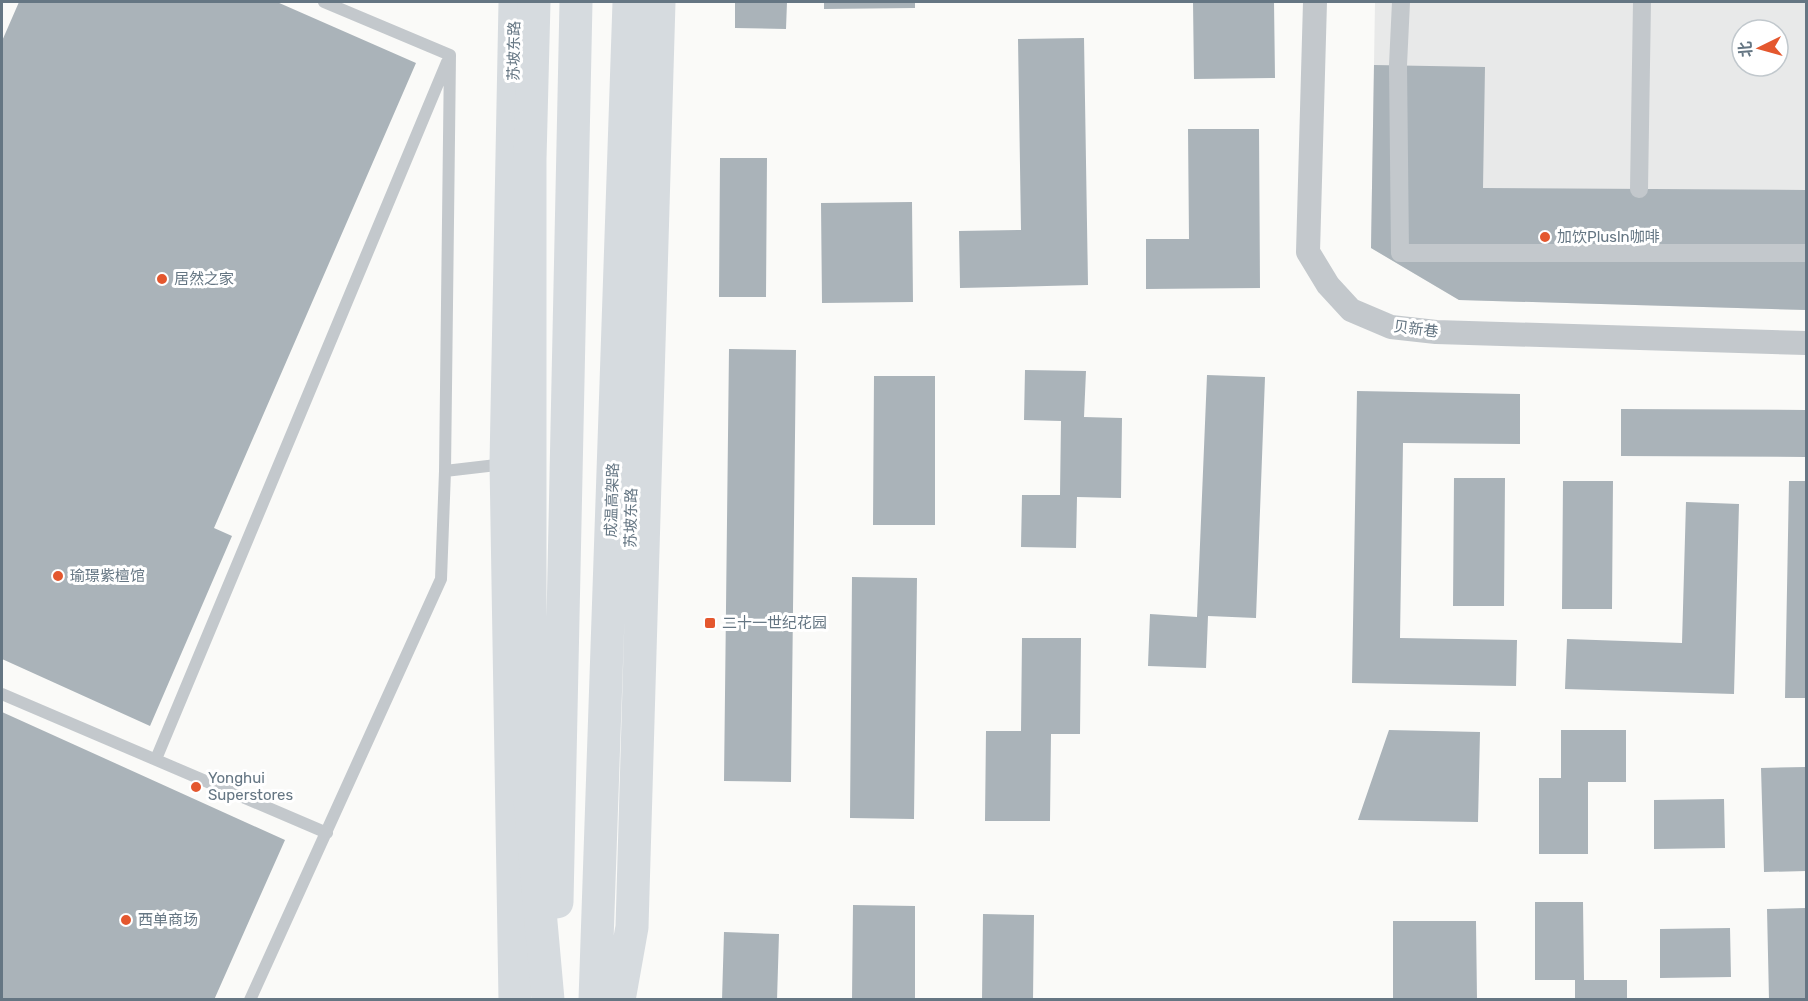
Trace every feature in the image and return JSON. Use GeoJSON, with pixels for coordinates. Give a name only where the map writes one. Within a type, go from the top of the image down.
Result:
{"type":"FeatureCollection","features":[{"type":"Feature","properties":{"kind":"main road","name":"苏坡东路"},"geometry":{"type":"LineString","coordinates":[[515,999],[506,463],[516,2]]}},
{"type":"Feature","properties":{"kind":"main road"},"geometry":{"type":"LineString","coordinates":[[534,2],[530,159],[530,800],[548,999]]}},
{"type":"Feature","properties":{"kind":"main road"},"geometry":{"type":"LineString","coordinates":[[555,999],[576,2]]}},
{"type":"Feature","properties":{"kind":"main road","name":"成温高架路"},"geometry":{"type":"LineString","coordinates":[[595,999],[629,2]]}},
{"type":"Feature","properties":{"kind":"main road","name":"苏坡东路"},"geometry":{"type":"LineString","coordinates":[[621,999],[634,331],[645,2]]}},
{"type":"Feature","properties":{"kind":"main road"},"geometry":{"type":"LineString","coordinates":[[621,999],[632,927],[659,2]]}},
{"type":"Feature","properties":{"kind":"street","name":"贝新巷"},"geometry":{"type":"LineString","coordinates":[[1315,2],[1308,252],[1328,285],[1351,310],[1391,327],[1436,332],[1806,343]]}},
{"type":"Feature","properties":{"kind":"street"},"geometry":{"type":"LineString","coordinates":[[1401,2],[1398,65],[1400,253],[1806,253]]}},
{"type":"Feature","properties":{"kind":"street"},"geometry":{"type":"LineString","coordinates":[[1639,189],[1642,2]]}},
{"type":"Feature","properties":{"kind":"lane"},"geometry":{"type":"LineString","coordinates":[[324,2],[450,55]]}},
{"type":"Feature","properties":{"kind":"lane"},"geometry":{"type":"LineString","coordinates":[[250,999],[441,579],[445,471],[450,55]]}},
{"type":"Feature","properties":{"kind":"lane"},"geometry":{"type":"LineString","coordinates":[[156,759],[450,55]]}},
{"type":"Feature","properties":{"kind":"lane"},"geometry":{"type":"LineString","coordinates":[[445,471],[506,463]]}},
{"type":"Feature","properties":{"kind":"lane"},"geometry":{"type":"LineString","coordinates":[[2,694],[327,833]]}},
{"type":"Feature","properties":{"kind":"shaded area"},"geometry":{"type":"Polygon","coordinates":[[[1375,2],[1806,2],[1806,310],[1459,300],[1371,248],[1375,2]]]}},
{"type":"Feature","properties":{"kind":"building","name":"居然之家"},"geometry":{"type":"Polygon","coordinates":[[[19,2],[277,2],[416,63],[214,528],[232,536],[150,726],[2,659],[2,41],[19,2]]]}},
{"type":"Feature","properties":{"kind":"building"},"geometry":{"type":"Polygon","coordinates":[[[735,2],[787,2],[786,29],[735,28],[735,2]]]}},
{"type":"Feature","properties":{"kind":"building"},"geometry":{"type":"Polygon","coordinates":[[[824,2],[915,2],[915,8],[824,9],[824,2]]]}},
{"type":"Feature","properties":{"kind":"building"},"geometry":{"type":"Polygon","coordinates":[[[1193,2],[1274,2],[1275,78],[1194,79],[1193,2]]]}},
{"type":"Feature","properties":{"kind":"building"},"geometry":{"type":"Polygon","coordinates":[[[1084,38],[1088,285],[960,288],[959,231],[1021,230],[1018,39],[1084,38]]]}},
{"type":"Feature","properties":{"kind":"building"},"geometry":{"type":"Polygon","coordinates":[[[1374,65],[1485,67],[1483,188],[1806,190],[1806,310],[1459,300],[1371,248],[1374,65]]]}},
{"type":"Feature","properties":{"kind":"building"},"geometry":{"type":"Polygon","coordinates":[[[1188,129],[1259,129],[1260,288],[1146,289],[1146,239],[1189,239],[1188,129]]]}},
{"type":"Feature","properties":{"kind":"building"},"geometry":{"type":"Polygon","coordinates":[[[720,158],[767,158],[766,297],[719,297],[720,158]]]}},
{"type":"Feature","properties":{"kind":"building"},"geometry":{"type":"Polygon","coordinates":[[[912,202],[913,302],[822,303],[821,203],[912,202]]]}},
{"type":"Feature","properties":{"kind":"building"},"geometry":{"type":"Polygon","coordinates":[[[729,349],[796,350],[791,782],[724,781],[729,349]]]}},
{"type":"Feature","properties":{"kind":"building"},"geometry":{"type":"Polygon","coordinates":[[[1025,370],[1086,371],[1084,417],[1122,418],[1121,498],[1077,497],[1076,548],[1021,547],[1022,495],[1060,495],[1061,421],[1024,420],[1025,370]]]}},
{"type":"Feature","properties":{"kind":"building"},"geometry":{"type":"Polygon","coordinates":[[[1207,375],[1265,377],[1256,618],[1208,616],[1206,668],[1148,666],[1150,614],[1197,617],[1207,375]]]}},
{"type":"Feature","properties":{"kind":"building"},"geometry":{"type":"Polygon","coordinates":[[[874,376],[935,376],[935,525],[873,525],[874,376]]]}},
{"type":"Feature","properties":{"kind":"building"},"geometry":{"type":"Polygon","coordinates":[[[1357,391],[1520,394],[1520,444],[1403,443],[1400,638],[1517,640],[1516,686],[1352,683],[1357,391]]]}},
{"type":"Feature","properties":{"kind":"building"},"geometry":{"type":"Polygon","coordinates":[[[1621,409],[1806,410],[1806,457],[1621,456],[1621,409]]]}},
{"type":"Feature","properties":{"kind":"building"},"geometry":{"type":"Polygon","coordinates":[[[1454,478],[1505,478],[1504,606],[1453,606],[1454,478]]]}},
{"type":"Feature","properties":{"kind":"building"},"geometry":{"type":"Polygon","coordinates":[[[1563,481],[1613,481],[1612,609],[1562,609],[1563,481]]]}},
{"type":"Feature","properties":{"kind":"building"},"geometry":{"type":"Polygon","coordinates":[[[1789,481],[1806,481],[1806,698],[1785,698],[1789,481]]]}},
{"type":"Feature","properties":{"kind":"building"},"geometry":{"type":"Polygon","coordinates":[[[1686,502],[1739,504],[1734,694],[1565,689],[1567,639],[1682,643],[1686,502]]]}},
{"type":"Feature","properties":{"kind":"building"},"geometry":{"type":"Polygon","coordinates":[[[852,577],[917,578],[914,819],[850,818],[852,577]]]}},
{"type":"Feature","properties":{"kind":"building"},"geometry":{"type":"Polygon","coordinates":[[[1022,638],[1081,638],[1080,734],[1051,734],[1050,821],[985,821],[986,731],[1021,731],[1022,638]]]}},
{"type":"Feature","properties":{"kind":"building","name":"西单商场"},"geometry":{"type":"Polygon","coordinates":[[[2,712],[285,840],[214,1000],[2,1000],[2,712]]]}},
{"type":"Feature","properties":{"kind":"building"},"geometry":{"type":"Polygon","coordinates":[[[1389,730],[1480,732],[1478,822],[1358,820],[1389,730]]]}},
{"type":"Feature","properties":{"kind":"building"},"geometry":{"type":"Polygon","coordinates":[[[1561,730],[1626,730],[1626,782],[1588,782],[1588,854],[1539,854],[1539,778],[1561,778],[1561,730]]]}},
{"type":"Feature","properties":{"kind":"building"},"geometry":{"type":"Polygon","coordinates":[[[1806,767],[1806,871],[1764,872],[1761,768],[1806,767]]]}},
{"type":"Feature","properties":{"kind":"building"},"geometry":{"type":"Polygon","coordinates":[[[1724,799],[1725,848],[1654,849],[1654,800],[1724,799]]]}},
{"type":"Feature","properties":{"kind":"building"},"geometry":{"type":"Polygon","coordinates":[[[1535,902],[1583,902],[1584,980],[1627,980],[1627,1000],[1575,1000],[1575,980],[1535,980],[1535,902]]]}},
{"type":"Feature","properties":{"kind":"building"},"geometry":{"type":"Polygon","coordinates":[[[853,905],[915,906],[915,1000],[852,1000],[853,905]]]}},
{"type":"Feature","properties":{"kind":"building"},"geometry":{"type":"Polygon","coordinates":[[[1806,908],[1806,1000],[1769,1000],[1767,909],[1806,908]]]}},
{"type":"Feature","properties":{"kind":"building"},"geometry":{"type":"Polygon","coordinates":[[[983,914],[1034,915],[1033,1000],[982,1000],[983,914]]]}},
{"type":"Feature","properties":{"kind":"building"},"geometry":{"type":"Polygon","coordinates":[[[1393,921],[1476,921],[1477,1000],[1393,1000],[1393,921]]]}},
{"type":"Feature","properties":{"kind":"building"},"geometry":{"type":"Polygon","coordinates":[[[1730,928],[1731,977],[1660,978],[1660,929],[1730,928]]]}},
{"type":"Feature","properties":{"kind":"building"},"geometry":{"type":"Polygon","coordinates":[[[724,932],[779,934],[777,1000],[722,1000],[724,932]]]}},
{"type":"Feature","properties":{"kind":"place","name":"加饮Plusln咖啡"},"geometry":{"type":"Point","coordinates":[1545,237]}},
{"type":"Feature","properties":{"kind":"place","name":"居然之家"},"geometry":{"type":"Point","coordinates":[162,279]}},
{"type":"Feature","properties":{"kind":"place","name":"瑜璟紫檀馆"},"geometry":{"type":"Point","coordinates":[58,576]}},
{"type":"Feature","properties":{"kind":"place","name":"二十一世纪花园"},"geometry":{"type":"Point","coordinates":[710,623]}},
{"type":"Feature","properties":{"kind":"place","name":"Yonghui Superstores"},"geometry":{"type":"Point","coordinates":[196,787]}},
{"type":"Feature","properties":{"kind":"place","name":"西单商场"},"geometry":{"type":"Point","coordinates":[126,920]}}]}
